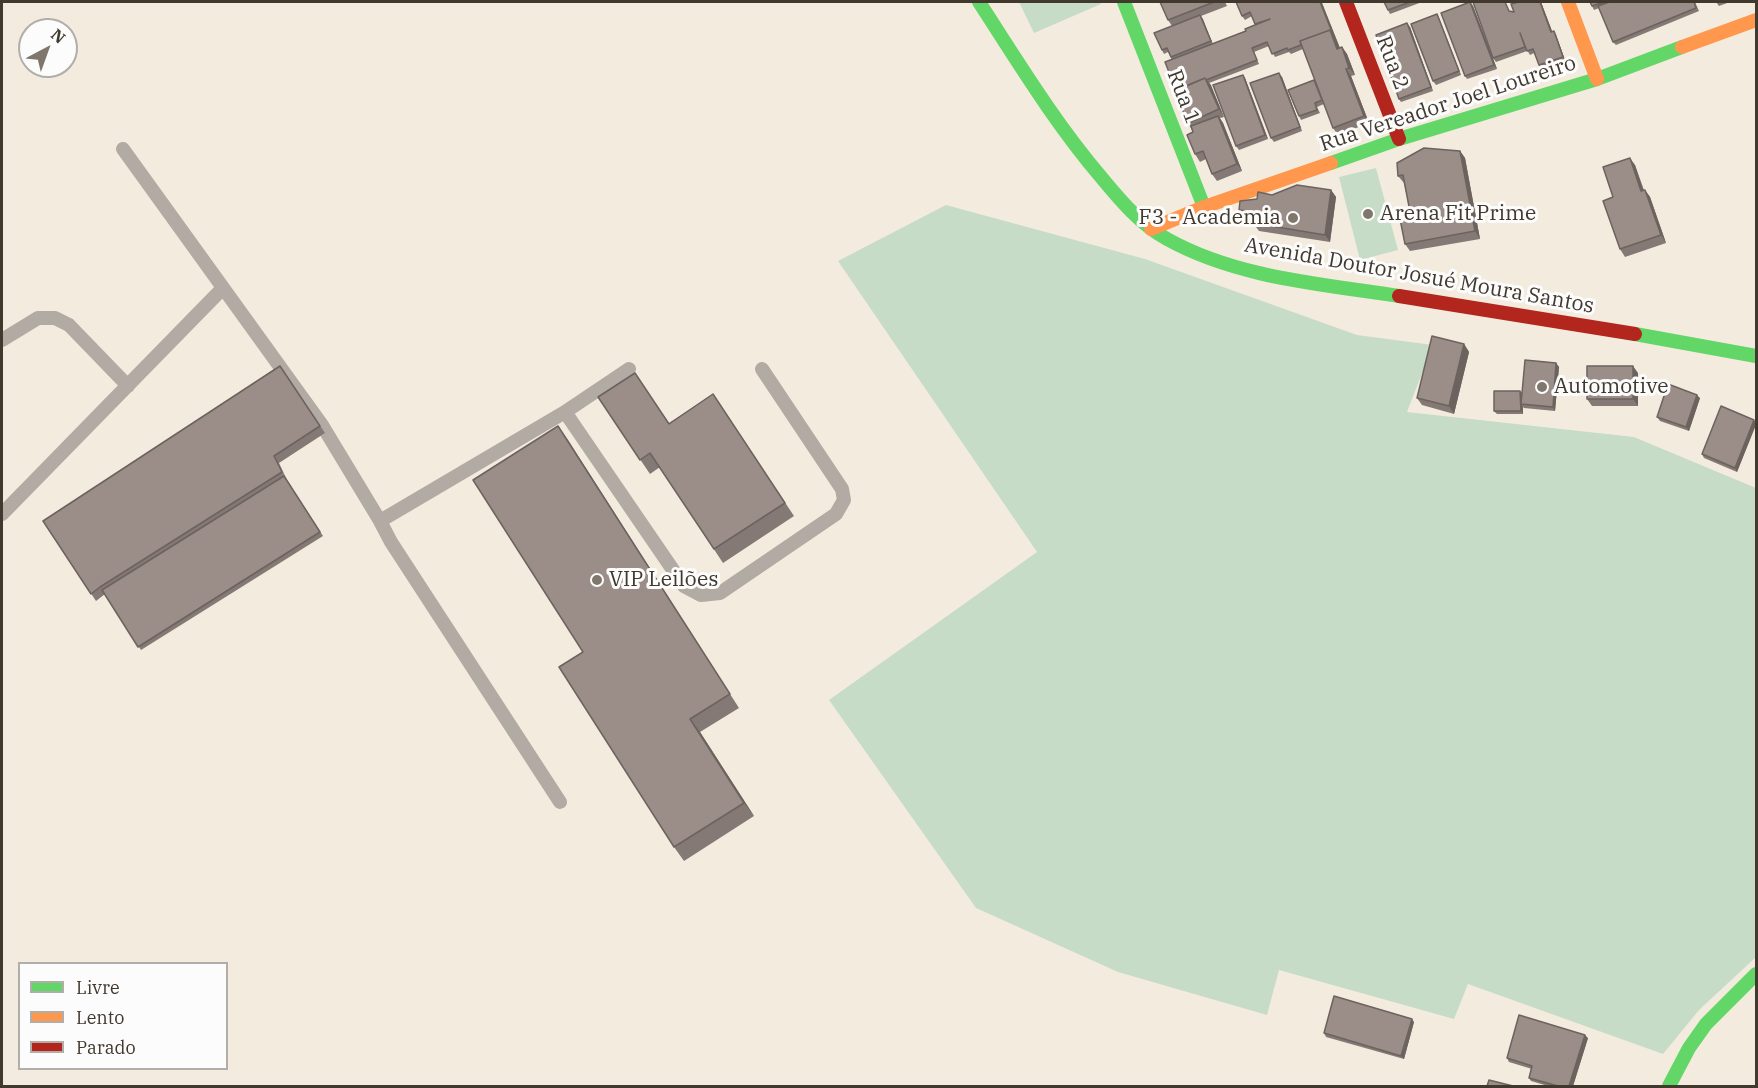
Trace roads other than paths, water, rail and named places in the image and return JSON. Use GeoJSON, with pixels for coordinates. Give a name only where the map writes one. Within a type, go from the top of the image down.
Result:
{"type":"FeatureCollection","features":[{"type":"Feature","properties":{"kind":"street","name":"Avenida Doutor Josué Moura Santos"},"geometry":{"type":"LineString","coordinates":[[979,2],[1044,102],[1097,173],[1151,229],[1186,248],[1221,263],[1271,276],[1613,330],[1756,356]]}},
{"type":"Feature","properties":{"kind":"street","name":"Rua 1"},"geometry":{"type":"LineString","coordinates":[[1124,2],[1204,207]]}},
{"type":"Feature","properties":{"kind":"street","name":"Rua 2"},"geometry":{"type":"LineString","coordinates":[[1346,2],[1399,139]]}},
{"type":"Feature","properties":{"kind":"street"},"geometry":{"type":"LineString","coordinates":[[1568,2],[1597,79]]}},
{"type":"Feature","properties":{"kind":"street","name":"Rua Vereador Joel Loureiro"},"geometry":{"type":"LineString","coordinates":[[1151,229],[1204,207],[1399,139],[1597,79],[1756,20]]}},
{"type":"Feature","properties":{"kind":"street"},"geometry":{"type":"LineString","coordinates":[[1669,1086],[1689,1048],[1706,1024],[1756,974]]}},
{"type":"Feature","properties":{"kind":"lane"},"geometry":{"type":"LineString","coordinates":[[123,149],[322,425],[391,542],[560,802]]}},
{"type":"Feature","properties":{"kind":"lane"},"geometry":{"type":"LineString","coordinates":[[2,514],[223,288]]}},
{"type":"Feature","properties":{"kind":"lane"},"geometry":{"type":"LineString","coordinates":[[2,340],[38,318],[55,318],[69,325],[128,386]]}},
{"type":"Feature","properties":{"kind":"lane"},"geometry":{"type":"LineString","coordinates":[[380,522],[565,412],[629,369]]}},
{"type":"Feature","properties":{"kind":"lane"},"geometry":{"type":"LineString","coordinates":[[565,412],[684,586],[701,595],[720,593],[836,514],[844,500],[842,489],[762,369]]}},
{"type":"Feature","properties":{"kind":"place","name":"Arena Fit Prime"},"geometry":{"type":"Point","coordinates":[1368,214]}},
{"type":"Feature","properties":{"kind":"place","name":"F3 - Academia"},"geometry":{"type":"Point","coordinates":[1293,218]}},
{"type":"Feature","properties":{"kind":"place","name":"Automotive"},"geometry":{"type":"Point","coordinates":[1542,387]}},
{"type":"Feature","properties":{"kind":"place","name":"VIP Leilões"},"geometry":{"type":"Point","coordinates":[597,580]}}]}
